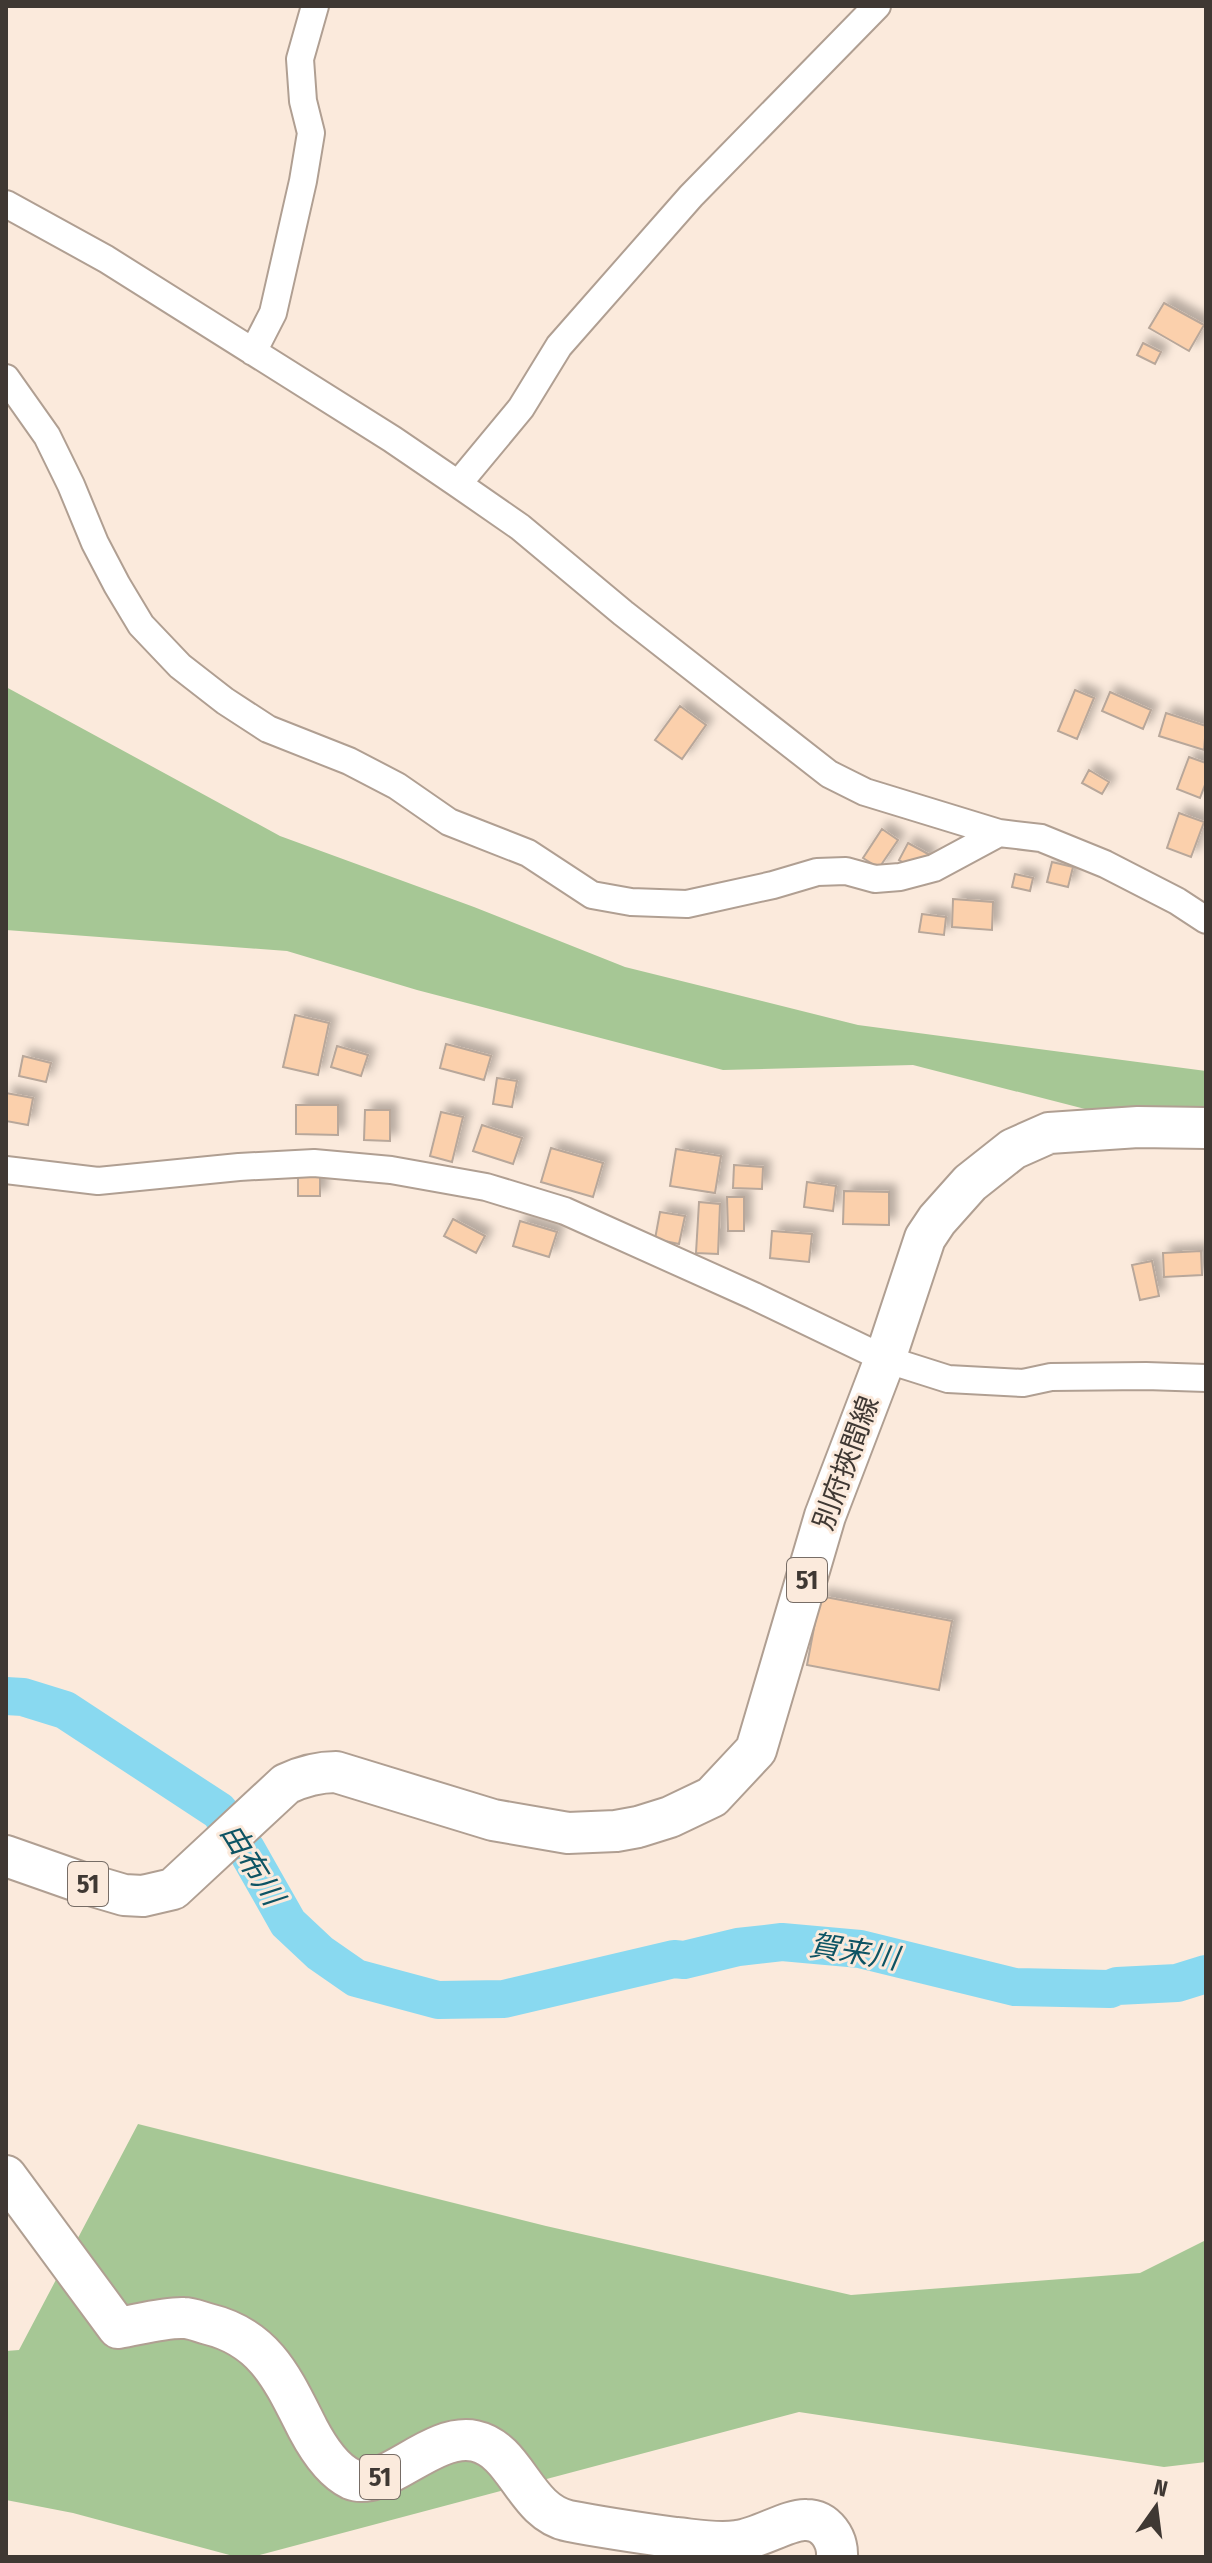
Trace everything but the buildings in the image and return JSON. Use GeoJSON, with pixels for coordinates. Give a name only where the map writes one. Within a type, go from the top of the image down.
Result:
{"type":"FeatureCollection","features":[{"type":"Feature","properties":{"kind":"main road","name":"別府挾間線"},"geometry":{"type":"LineString","coordinates":[[6,1856],[124,1895],[143,1896],[173,1889],[286,1784],[300,1777],[336,1772],[493,1820],[568,1833],[638,1827],[670,1817],[712,1797],[756,1750],[825,1516],[885,1359],[925,1238],[937,1220],[970,1183],[1013,1149],[1049,1133],[1138,1127],[1206,1128]]}},
{"type":"Feature","properties":{"kind":"main road","name":"51"},"geometry":{"type":"LineString","coordinates":[[6,2176],[118,2328],[184,2318],[224,2328],[244,2337],[280,2374],[313,2437],[335,2468],[353,2480],[373,2480],[437,2446],[455,2440],[476,2441],[497,2451],[553,2518],[621,2531],[719,2542],[747,2540],[805,2519],[817,2522],[834,2537],[837,2557]]}},
{"type":"Feature","properties":{"kind":"street"},"geometry":{"type":"LineString","coordinates":[[253,352],[273,313],[303,181],[311,133],[303,101],[300,59],[315,6]]}},
{"type":"Feature","properties":{"kind":"street"},"geometry":{"type":"LineString","coordinates":[[458,484],[521,408],[559,346],[691,196],[877,6]]}},
{"type":"Feature","properties":{"kind":"street"},"geometry":{"type":"LineString","coordinates":[[6,204],[106,259],[458,484],[520,527],[623,613],[829,774],[865,792],[999,833],[1041,838],[1105,864],[1177,901],[1206,920]]}},
{"type":"Feature","properties":{"kind":"street"},"geometry":{"type":"LineString","coordinates":[[6,378],[47,436],[95,543],[133,612],[141,625],[180,666],[268,729],[349,761],[397,786],[449,822],[528,853],[592,895],[631,902],[687,904],[817,872],[846,871],[875,879],[900,877],[934,868],[999,833]]}},
{"type":"Feature","properties":{"kind":"street"},"geometry":{"type":"LineString","coordinates":[[6,1170],[98,1181],[314,1163],[391,1170],[486,1187],[565,1211],[885,1359],[948,1379],[1023,1383],[1051,1377],[1206,1378]]}},
{"type":"Feature","properties":{"kind":"green space"},"geometry":{"type":"Polygon","coordinates":[[[6,687],[280,836],[474,907],[625,967],[858,1025],[1206,1071],[1206,1140],[913,1065],[723,1070],[417,990],[287,951],[6,930],[6,687]]]}},
{"type":"Feature","properties":{"kind":"green space"},"geometry":{"type":"Polygon","coordinates":[[[138,2124],[546,2226],[851,2295],[1140,2273],[1206,2240],[1206,2462],[1164,2467],[799,2412],[252,2557],[237,2557],[73,2513],[6,2500],[6,2351],[19,2350],[138,2124]]]}},
{"type":"Feature","properties":{"kind":"waterway","name":"賀来川"},"geometry":{"type":"LineString","coordinates":[[6,1696],[23,1697],[65,1710],[219,1811],[246,1849],[288,1923],[320,1953],[356,1978],[438,2000],[504,1999],[674,1959],[684,1960],[738,1947],[782,1942],[860,1949],[1015,1987],[1110,1989],[1177,1983],[1206,1974]]}},
{"type":"Feature","properties":{"kind":"water label","name":"由布川"},"geometry":{"type":"Point","coordinates":[252,1864]}}]}
